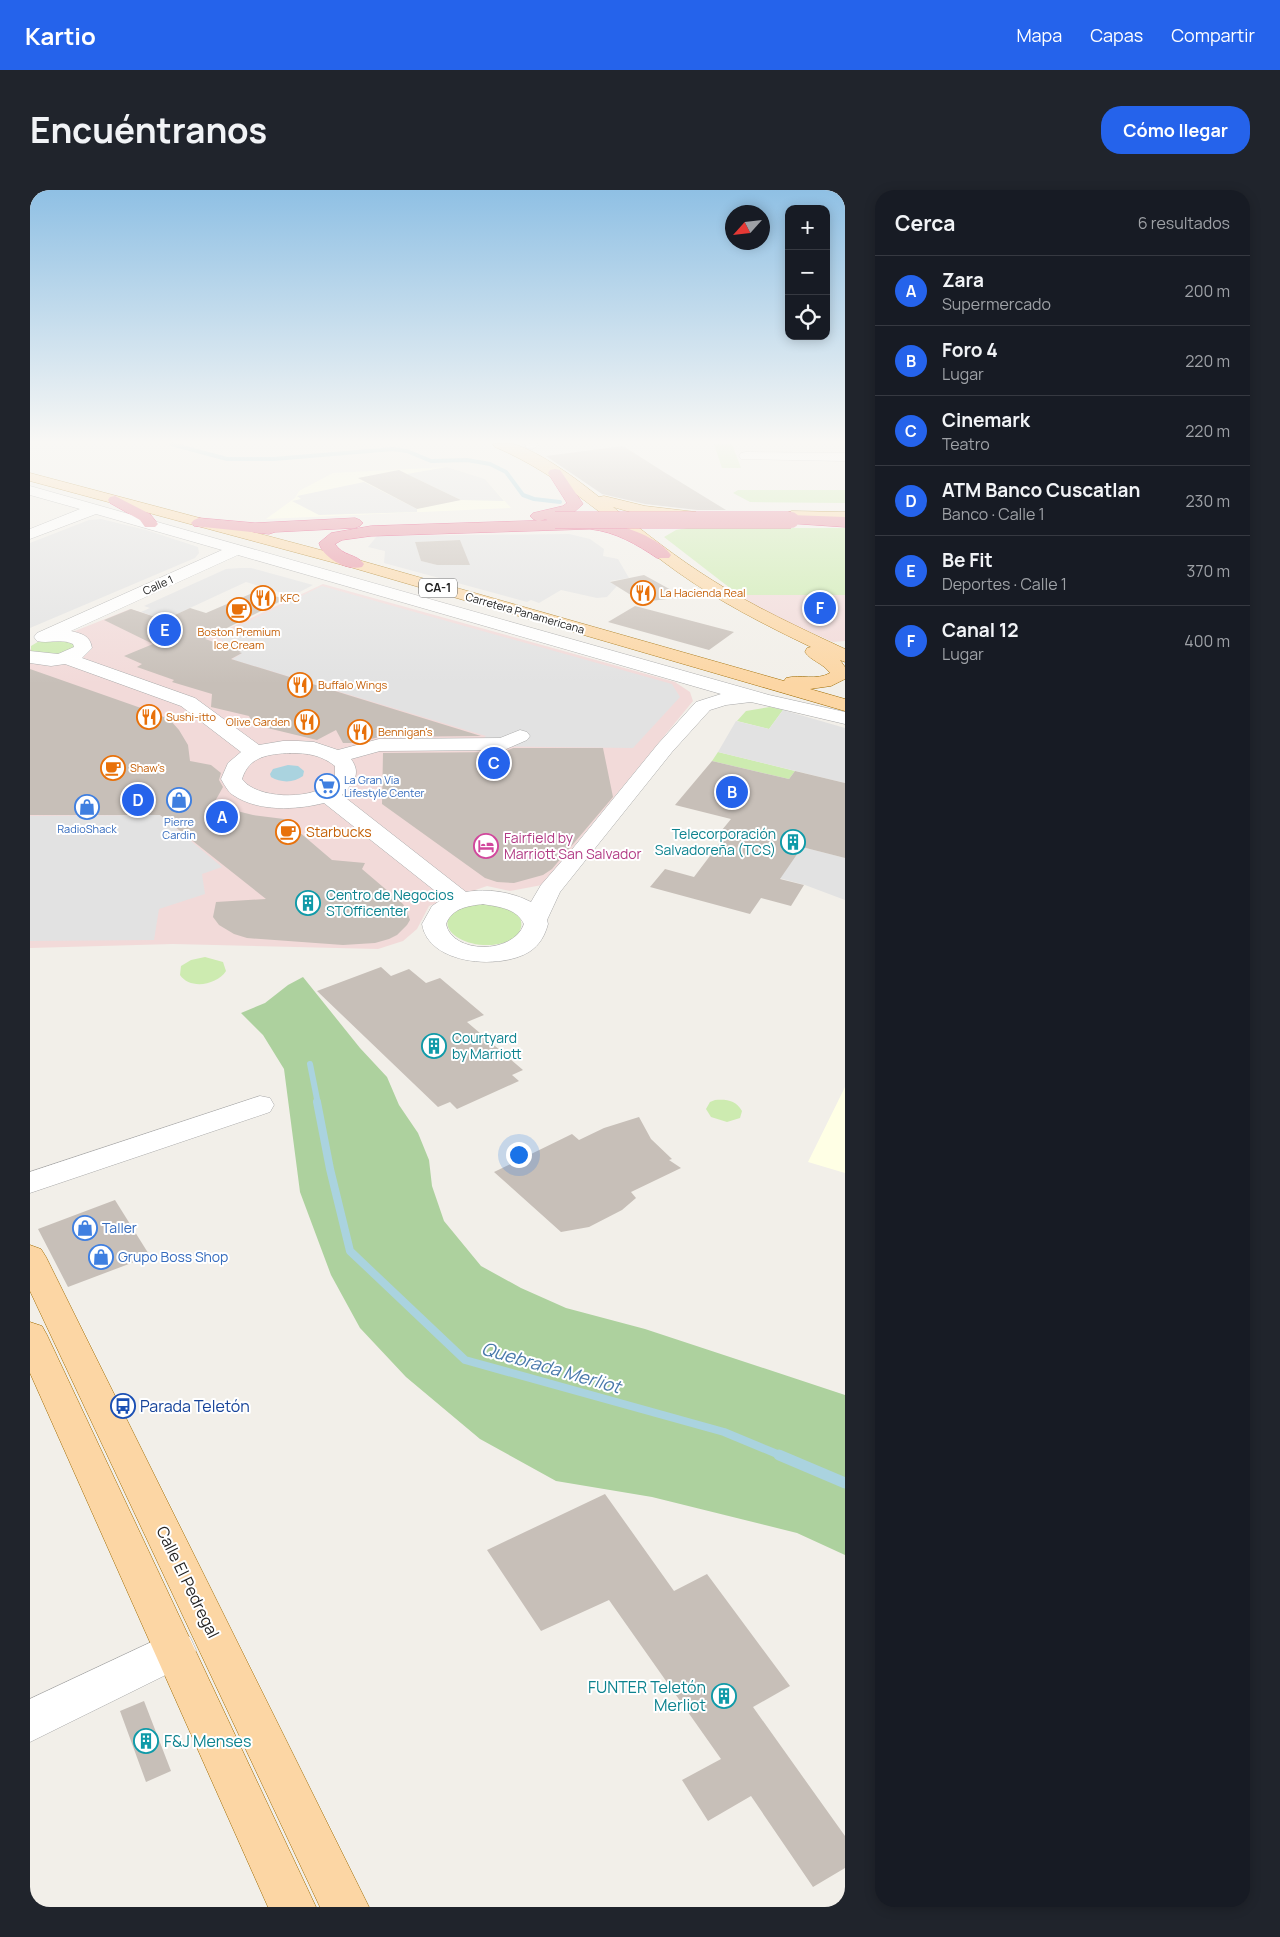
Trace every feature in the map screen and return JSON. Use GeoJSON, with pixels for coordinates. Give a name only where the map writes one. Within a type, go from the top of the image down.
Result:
{"type":"FeatureCollection","features":[{"type":"Feature","properties":{"kind":"highway"},"geometry":{"type":"LineString","coordinates":[[211,524],[272,530],[425,524]]}},
{"type":"Feature","properties":{"kind":"highway"},"geometry":{"type":"LineString","coordinates":[[252,528],[334,524]]}},
{"type":"Feature","properties":{"kind":"highway"},"geometry":{"type":"LineString","coordinates":[[356,564],[327,548],[327,542],[337,536],[370,531],[586,524]]}},
{"type":"Feature","properties":{"kind":"highway"},"geometry":{"type":"LineString","coordinates":[[591,524],[610,527],[628,533],[663,555]]}},
{"type":"Feature","properties":{"kind":"main road","name":"Carretera Panamericana"},"geometry":{"type":"LineString","coordinates":[[203,524],[356,564],[845,705]]}},
{"type":"Feature","properties":{"kind":"main road"},"geometry":{"type":"LineString","coordinates":[[625,524],[663,555],[831,662],[840,674],[834,680],[821,682],[790,682],[742,675]]}},
{"type":"Feature","properties":{"kind":"main road"},"geometry":{"type":"LineString","coordinates":[[663,555],[658,538],[660,534],[677,526],[718,524]]}},
{"type":"Feature","properties":{"kind":"main road"},"geometry":{"type":"LineString","coordinates":[[747,607],[845,656]]}},
{"type":"Feature","properties":{"kind":"main road","name":"Calle El Pedregal"},"geometry":{"type":"LineString","coordinates":[[30,1257],[345,1907]]}},
{"type":"Feature","properties":{"kind":"main road"},"geometry":{"type":"LineString","coordinates":[[30,1335],[292,1907]]}},
{"type":"Feature","properties":{"kind":"street"},"geometry":{"type":"LineString","coordinates":[[30,534],[55,524]]}},
{"type":"Feature","properties":{"kind":"street","name":"Carretera Panamericana"},"geometry":{"type":"LineString","coordinates":[[150,524],[679,676],[765,700],[845,718]]}},
{"type":"Feature","properties":{"kind":"street","name":"Calle 1"},"geometry":{"type":"LineString","coordinates":[[36,640],[79,629],[236,550]]}},
{"type":"Feature","properties":{"kind":"street"},"geometry":{"type":"LineString","coordinates":[[30,657],[51,660],[66,658],[79,652],[83,648],[79,629]]}},
{"type":"Feature","properties":{"kind":"street"},"geometry":{"type":"LineString","coordinates":[[66,658],[188,702],[256,753]]}},
{"type":"Feature","properties":{"kind":"street"},"geometry":{"type":"LineString","coordinates":[[679,676],[697,689],[704,706]]}},
{"type":"Feature","properties":{"kind":"street"},"geometry":{"type":"LineString","coordinates":[[535,919],[549,890],[582,852],[665,748],[704,706],[736,697],[765,700]]}},
{"type":"Feature","properties":{"kind":"street"},"geometry":{"type":"LineString","coordinates":[[336,757],[379,745],[504,744],[520,736]]}},
{"type":"Feature","properties":{"kind":"street"},"geometry":{"type":"LineString","coordinates":[[300,747],[317,749],[336,757],[344,764],[346,776],[341,784],[327,794],[305,800],[286,802],[266,800],[243,792],[234,784],[231,775],[239,762],[256,753],[274,748],[300,747]]}},
{"type":"Feature","properties":{"kind":"street"},"geometry":{"type":"LineString","coordinates":[[327,794],[461,900]]}},
{"type":"Feature","properties":{"kind":"street"},"geometry":{"type":"LineString","coordinates":[[498,898],[522,907],[535,919],[537,925],[535,933],[528,943],[520,948],[494,954],[464,952],[444,942],[437,934],[434,926],[435,920],[442,910],[461,900],[498,898],[549,890]]}},
{"type":"Feature","properties":{"kind":"street"},"geometry":{"type":"LineString","coordinates":[[30,1183],[260,1105]]}},
{"type":"Feature","properties":{"kind":"street"},"geometry":{"type":"LineString","coordinates":[[30,1721],[174,1650]]}},
{"type":"Feature","properties":{"kind":"shaded area"},"geometry":{"type":"Polygon","coordinates":[[[78,524],[122,524],[198,547],[199,553],[195,558],[30,628],[30,543],[78,524]]]}},
{"type":"Feature","properties":{"kind":"shaded area"},"geometry":{"type":"Polygon","coordinates":[[[569,534],[590,539],[604,549],[603,556],[618,559],[629,578],[610,581],[617,586],[607,597],[597,598],[561,590],[539,603],[531,600],[527,602],[384,563],[385,551],[368,547],[377,536],[569,534]],[[460,540],[415,542],[421,561],[437,565],[469,565],[460,540]]]}},
{"type":"Feature","properties":{"kind":"shaded area"},"geometry":{"type":"Polygon","coordinates":[[[251,568],[313,585],[292,596],[246,582],[164,620],[141,612],[150,608],[144,606],[226,569],[251,568]]]}},
{"type":"Feature","properties":{"kind":"shaded area","name":"La Gran Via Lifestyle Center"},"geometry":{"type":"Polygon","coordinates":[[[323,584],[675,682],[690,692],[693,701],[542,885],[510,891],[487,886],[429,906],[417,929],[403,941],[378,949],[173,944],[30,948],[30,649],[130,609],[215,635],[323,584]]]}},
{"type":"Feature","properties":{"kind":"shaded area"},"geometry":{"type":"Polygon","coordinates":[[[322,586],[672,684],[680,697],[633,748],[476,746],[486,736],[237,661],[232,659],[241,654],[239,652],[241,651],[221,644],[224,642],[218,636],[322,586]]]}},
{"type":"Feature","properties":{"kind":"shaded area"},"geometry":{"type":"Polygon","coordinates":[[[739,595],[845,595],[845,641],[833,642],[767,613],[739,595]]]}},
{"type":"Feature","properties":{"kind":"shaded area"},"geometry":{"type":"Polygon","coordinates":[[[783,710],[845,728],[845,783],[718,752],[736,721],[769,729],[783,710]]]}},
{"type":"Feature","properties":{"kind":"shaded area"},"geometry":{"type":"Polygon","coordinates":[[[160,815],[222,867],[202,874],[205,894],[159,909],[154,940],[30,941],[30,816],[160,815]]]}},
{"type":"Feature","properties":{"kind":"shaded area"},"geometry":{"type":"Polygon","coordinates":[[[802,847],[845,858],[845,900],[805,885],[764,874],[802,847]]]}},
{"type":"Feature","properties":{"kind":"shaded area"},"geometry":{"type":"Polygon","coordinates":[[[845,1087],[845,1173],[808,1162],[845,1087]]]}},
{"type":"Feature","properties":{"kind":"green space"},"geometry":{"type":"Polygon","coordinates":[[[687,528],[845,528],[845,595],[739,595],[664,537],[676,530],[687,528]]]}},
{"type":"Feature","properties":{"kind":"green space"},"geometry":{"type":"Polygon","coordinates":[[[41,640],[70,640],[76,648],[62,655],[31,652],[31,646],[41,640]]]}},
{"type":"Feature","properties":{"kind":"green space"},"geometry":{"type":"Polygon","coordinates":[[[770,707],[783,710],[769,729],[737,721],[746,711],[770,707]]]}},
{"type":"Feature","properties":{"kind":"green space"},"geometry":{"type":"Polygon","coordinates":[[[718,752],[795,771],[789,779],[712,761],[718,752]]]}},
{"type":"Feature","properties":{"kind":"green space"},"geometry":{"type":"Polygon","coordinates":[[[475,904],[493,905],[510,909],[516,913],[521,922],[521,927],[516,936],[506,942],[491,945],[476,944],[463,940],[453,934],[448,926],[449,918],[457,911],[475,904]]]}},
{"type":"Feature","properties":{"kind":"green space"},"geometry":{"type":"Polygon","coordinates":[[[205,957],[223,962],[226,971],[222,976],[203,984],[190,983],[184,980],[180,975],[181,966],[191,960],[205,957]]]}},
{"type":"Feature","properties":{"kind":"green space"},"geometry":{"type":"Polygon","coordinates":[[[303,977],[360,1048],[387,1077],[399,1105],[418,1133],[429,1160],[432,1186],[444,1221],[481,1266],[521,1288],[566,1308],[645,1329],[845,1395],[845,1555],[797,1533],[652,1497],[556,1481],[480,1439],[406,1377],[360,1328],[331,1275],[300,1192],[284,1069],[263,1035],[241,1013],[265,1003],[288,985],[303,977]]]}},
{"type":"Feature","properties":{"kind":"green space"},"geometry":{"type":"Polygon","coordinates":[[[727,1100],[737,1104],[742,1111],[740,1118],[727,1122],[711,1117],[706,1109],[710,1102],[727,1100]]]}},
{"type":"Feature","properties":{"kind":"water"},"geometry":{"type":"Polygon","coordinates":[[[288,765],[298,766],[304,771],[303,776],[296,780],[287,781],[271,777],[270,774],[273,769],[288,765]]]}},
{"type":"Feature","properties":{"kind":"building"},"geometry":{"type":"Polygon","coordinates":[[[460,540],[470,565],[437,565],[421,561],[415,542],[460,540]]]}},
{"type":"Feature","properties":{"kind":"building"},"geometry":{"type":"Polygon","coordinates":[[[644,575],[684,597],[642,602],[610,582],[644,575]]]}},
{"type":"Feature","properties":{"kind":"building"},"geometry":{"type":"Polygon","coordinates":[[[257,591],[285,599],[205,639],[241,651],[239,652],[242,653],[231,659],[481,736],[379,737],[356,743],[343,743],[336,730],[317,740],[259,726],[249,716],[211,707],[212,694],[172,682],[174,680],[137,667],[142,664],[124,656],[153,644],[104,620],[131,609],[164,620],[190,608],[206,613],[257,591]]]}},
{"type":"Feature","properties":{"kind":"building"},"geometry":{"type":"Polygon","coordinates":[[[635,606],[734,632],[709,650],[608,622],[635,606]]]}},
{"type":"Feature","properties":{"kind":"building"},"geometry":{"type":"Polygon","coordinates":[[[30,669],[158,714],[171,721],[188,745],[190,761],[211,765],[221,773],[219,780],[223,787],[213,805],[253,815],[284,819],[332,860],[365,863],[362,869],[403,904],[410,920],[407,925],[397,935],[375,943],[343,945],[247,938],[234,934],[219,925],[213,917],[216,902],[266,899],[160,815],[30,815],[30,669]]]}},
{"type":"Feature","properties":{"kind":"building"},"geometry":{"type":"Polygon","coordinates":[[[513,748],[603,748],[613,797],[552,869],[543,875],[514,883],[497,882],[485,878],[382,804],[383,753],[504,752],[513,748]]]}},
{"type":"Feature","properties":{"kind":"building","name":"Telecorporación Salvadoreña (TCS)"},"geometry":{"type":"Polygon","coordinates":[[[712,761],[789,779],[795,771],[845,783],[845,858],[802,847],[780,879],[804,885],[791,906],[761,898],[750,914],[650,887],[665,869],[694,877],[728,832],[722,830],[731,819],[675,805],[712,761]]]}},
{"type":"Feature","properties":{"kind":"building","name":"Courtyard by Marriott"},"geometry":{"type":"Polygon","coordinates":[[[381,967],[391,976],[409,969],[426,983],[440,978],[484,1015],[467,1022],[523,1070],[512,1075],[519,1081],[457,1109],[450,1102],[438,1107],[317,991],[381,967]]]}},
{"type":"Feature","properties":{"kind":"building"},"geometry":{"type":"Polygon","coordinates":[[[639,1117],[651,1139],[672,1159],[669,1160],[681,1168],[631,1192],[636,1198],[622,1210],[589,1227],[561,1232],[494,1172],[572,1134],[579,1140],[604,1128],[639,1117]]]}},
{"type":"Feature","properties":{"kind":"building"},"geometry":{"type":"Polygon","coordinates":[[[115,1200],[150,1256],[68,1287],[38,1229],[115,1200]]]}},
{"type":"Feature","properties":{"kind":"building","name":"FUNTER Teletón Merliot"},"geometry":{"type":"Polygon","coordinates":[[[605,1494],[674,1591],[707,1574],[790,1686],[753,1707],[845,1836],[845,1868],[813,1887],[751,1796],[708,1821],[682,1780],[721,1759],[609,1600],[541,1631],[487,1550],[605,1494]]]}},
{"type":"Feature","properties":{"kind":"building","name":"F&J Menses"},"geometry":{"type":"Polygon","coordinates":[[[144,1701],[171,1771],[146,1782],[120,1711],[144,1701]]]}},
{"type":"Feature","properties":{"kind":"waterway","name":"Quebrada Merliot"},"geometry":{"type":"LineString","coordinates":[[310,1064],[318,1104]]}},
{"type":"Feature","properties":{"kind":"waterway","name":"Quebrada Merliot"},"geometry":{"type":"LineString","coordinates":[[317,1102],[330,1169],[350,1251],[465,1360],[724,1432],[782,1456]]}},
{"type":"Feature","properties":{"kind":"waterway","name":"Quebrada Merliot"},"geometry":{"type":"LineString","coordinates":[[779,1455],[845,1483]]}},
{"type":"Feature","properties":{"kind":"place","name":"La Hacienda Real"},"geometry":{"type":"Point","coordinates":[643,593]}},
{"type":"Feature","properties":{"kind":"place","name":"KFC"},"geometry":{"type":"Point","coordinates":[263,598]}},
{"type":"Feature","properties":{"kind":"place","name":"Canal 12"},"geometry":{"type":"Point","coordinates":[820,608]}},
{"type":"Feature","properties":{"kind":"place","name":"Boston Premium Ice Cream"},"geometry":{"type":"Point","coordinates":[239,610]}},
{"type":"Feature","properties":{"kind":"place","name":"Be Fit"},"geometry":{"type":"Point","coordinates":[165,630]}},
{"type":"Feature","properties":{"kind":"place","name":"Buffalo Wings"},"geometry":{"type":"Point","coordinates":[300,685]}},
{"type":"Feature","properties":{"kind":"place","name":"Sushi-itto"},"geometry":{"type":"Point","coordinates":[149,717]}},
{"type":"Feature","properties":{"kind":"place","name":"Olive Garden"},"geometry":{"type":"Point","coordinates":[307,722]}},
{"type":"Feature","properties":{"kind":"place","name":"Bennigan's"},"geometry":{"type":"Point","coordinates":[360,732]}},
{"type":"Feature","properties":{"kind":"place","name":"Cinemark"},"geometry":{"type":"Point","coordinates":[494,763]}},
{"type":"Feature","properties":{"kind":"place","name":"Shaw's"},"geometry":{"type":"Point","coordinates":[113,768]}},
{"type":"Feature","properties":{"kind":"place","name":"La Gran Via Lifestyle Center"},"geometry":{"type":"Point","coordinates":[327,786]}},
{"type":"Feature","properties":{"kind":"place","name":"Foro 4"},"geometry":{"type":"Point","coordinates":[732,792]}},
{"type":"Feature","properties":{"kind":"place","name":"ATM Banco Cuscatlan"},"geometry":{"type":"Point","coordinates":[138,800]}},
{"type":"Feature","properties":{"kind":"place","name":"Pierre Cardin"},"geometry":{"type":"Point","coordinates":[179,800]}},
{"type":"Feature","properties":{"kind":"place","name":"RadioShack"},"geometry":{"type":"Point","coordinates":[87,807]}},
{"type":"Feature","properties":{"kind":"place","name":"Zara"},"geometry":{"type":"Point","coordinates":[222,817]}},
{"type":"Feature","properties":{"kind":"place","name":"Starbucks"},"geometry":{"type":"Point","coordinates":[288,832]}},
{"type":"Feature","properties":{"kind":"place","name":"Telecorporación Salvadoreña (TCS)"},"geometry":{"type":"Point","coordinates":[793,842]}},
{"type":"Feature","properties":{"kind":"place","name":"Fairfield by Marriott San Salvador"},"geometry":{"type":"Point","coordinates":[486,846]}},
{"type":"Feature","properties":{"kind":"place","name":"Centro de Negocios STOfficenter"},"geometry":{"type":"Point","coordinates":[308,903]}},
{"type":"Feature","properties":{"kind":"place","name":"Courtyard by Marriott"},"geometry":{"type":"Point","coordinates":[434,1046]}},
{"type":"Feature","properties":{"kind":"place","name":"Taller"},"geometry":{"type":"Point","coordinates":[85,1228]}},
{"type":"Feature","properties":{"kind":"place","name":"Grupo Boss Shop"},"geometry":{"type":"Point","coordinates":[101,1257]}},
{"type":"Feature","properties":{"kind":"place","name":"Parada Teletón"},"geometry":{"type":"Point","coordinates":[123,1406]}},
{"type":"Feature","properties":{"kind":"place","name":"FUNTER Teletón Merliot"},"geometry":{"type":"Point","coordinates":[724,1696]}},
{"type":"Feature","properties":{"kind":"place","name":"F&J Menses"},"geometry":{"type":"Point","coordinates":[146,1741]}}]}
